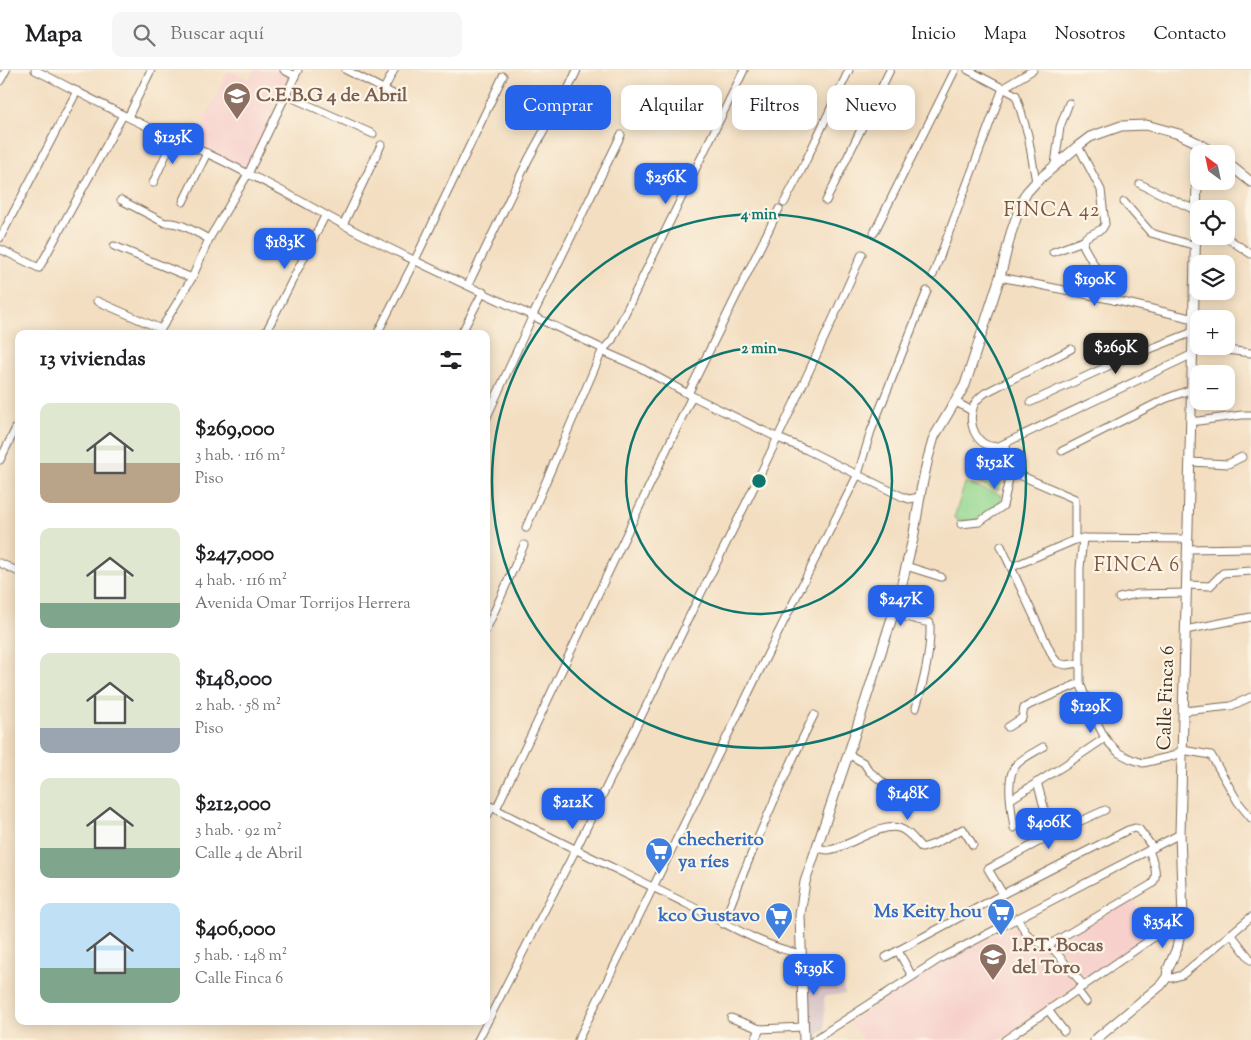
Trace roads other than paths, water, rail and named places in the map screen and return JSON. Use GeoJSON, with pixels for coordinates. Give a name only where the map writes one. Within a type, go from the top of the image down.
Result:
{"type":"FeatureCollection","features":[{"type":"Feature","properties":{"kind":"street"},"geometry":{"type":"LineString","coordinates":[[0,81],[6,70]]}},
{"type":"Feature","properties":{"kind":"street"},"geometry":{"type":"LineString","coordinates":[[34,70],[125,116],[270,184],[325,216],[533,315],[778,438],[858,474],[903,497],[908,499],[920,498]]}},
{"type":"Feature","properties":{"kind":"street"},"geometry":{"type":"LineString","coordinates":[[0,249],[39,268],[150,70]]}},
{"type":"Feature","properties":{"kind":"street"},"geometry":{"type":"LineString","coordinates":[[160,330],[192,278],[209,239],[248,174],[297,73],[284,70]]}},
{"type":"Feature","properties":{"kind":"street"},"geometry":{"type":"LineString","coordinates":[[346,70],[401,98]]}},
{"type":"Feature","properties":{"kind":"street"},"geometry":{"type":"LineString","coordinates":[[384,89],[394,70]]}},
{"type":"Feature","properties":{"kind":"street"},"geometry":{"type":"LineString","coordinates":[[570,85],[576,70]]}},
{"type":"Feature","properties":{"kind":"street"},"geometry":{"type":"LineString","coordinates":[[526,528],[602,351],[612,340],[744,70]]}},
{"type":"Feature","properties":{"kind":"street"},"geometry":{"type":"LineString","coordinates":[[784,203],[802,171],[849,70]]}},
{"type":"Feature","properties":{"kind":"street"},"geometry":{"type":"LineString","coordinates":[[826,200],[890,70]]}},
{"type":"Feature","properties":{"kind":"street"},"geometry":{"type":"LineString","coordinates":[[874,233],[955,70]]}},
{"type":"Feature","properties":{"kind":"street"},"geometry":{"type":"LineString","coordinates":[[968,70],[1016,95],[1028,135],[1036,182]]}},
{"type":"Feature","properties":{"kind":"street"},"geometry":{"type":"LineString","coordinates":[[933,275],[1003,88],[1033,70]]}},
{"type":"Feature","properties":{"kind":"street"},"geometry":{"type":"LineString","coordinates":[[379,330],[415,260],[503,76]]}},
{"type":"Feature","properties":{"kind":"street"},"geometry":{"type":"LineString","coordinates":[[0,238],[77,91]]}},
{"type":"Feature","properties":{"kind":"street"},"geometry":{"type":"LineString","coordinates":[[286,95],[373,134]]}},
{"type":"Feature","properties":{"kind":"street"},"geometry":{"type":"LineString","coordinates":[[1055,165],[1060,127],[1069,103]]}},
{"type":"Feature","properties":{"kind":"street"},"geometry":{"type":"LineString","coordinates":[[804,1040],[800,915],[805,882],[893,614],[913,539],[934,436],[965,385],[1022,201],[1036,182],[1078,146],[1090,138],[1121,126],[1146,125],[1178,134],[1201,145]]}},
{"type":"Feature","properties":{"kind":"street"},"geometry":{"type":"LineString","coordinates":[[468,285],[544,130]]}},
{"type":"Feature","properties":{"kind":"street"},"geometry":{"type":"LineString","coordinates":[[490,409],[533,315],[621,135]]}},
{"type":"Feature","properties":{"kind":"street"},"geometry":{"type":"LineString","coordinates":[[153,183],[173,139]]}},
{"type":"Feature","properties":{"kind":"street","name":"Calle Finca 6"},"geometry":{"type":"LineString","coordinates":[[1196,200],[1198,143]]}},
{"type":"Feature","properties":{"kind":"street"},"geometry":{"type":"LineString","coordinates":[[343,225],[381,145]]}},
{"type":"Feature","properties":{"kind":"street"},"geometry":{"type":"LineString","coordinates":[[1053,252],[1084,241],[1089,235],[1102,229],[1105,224],[1101,190],[1078,146]]}},
{"type":"Feature","properties":{"kind":"street"},"geometry":{"type":"LineString","coordinates":[[183,202],[207,153]]}},
{"type":"Feature","properties":{"kind":"street"},"geometry":{"type":"LineString","coordinates":[[1235,169],[1251,182]]}},
{"type":"Feature","properties":{"kind":"street"},"geometry":{"type":"LineString","coordinates":[[1140,184],[1190,209]]}},
{"type":"Feature","properties":{"kind":"street"},"geometry":{"type":"LineString","coordinates":[[121,200],[165,223],[181,224],[186,229],[209,239]]}},
{"type":"Feature","properties":{"kind":"street"},"geometry":{"type":"LineString","coordinates":[[1124,202],[1151,233],[1196,246]]}},
{"type":"Feature","properties":{"kind":"street"},"geometry":{"type":"LineString","coordinates":[[779,210],[491,807],[700,910],[723,924],[771,946],[801,954]]}},
{"type":"Feature","properties":{"kind":"street"},"geometry":{"type":"LineString","coordinates":[[267,330],[325,216]]}},
{"type":"Feature","properties":{"kind":"street"},"geometry":{"type":"LineString","coordinates":[[1084,241],[1084,247],[1114,300]]}},
{"type":"Feature","properties":{"kind":"street"},"geometry":{"type":"LineString","coordinates":[[1235,243],[1251,254]]}},
{"type":"Feature","properties":{"kind":"street"},"geometry":{"type":"LineString","coordinates":[[114,246],[192,278]]}},
{"type":"Feature","properties":{"kind":"street","name":"Calle Finca 6"},"geometry":{"type":"LineString","coordinates":[[1194,310],[1196,246]]}},
{"type":"Feature","properties":{"kind":"street"},"geometry":{"type":"LineString","coordinates":[[490,1017],[576,849],[778,438],[822,346],[862,254]]}},
{"type":"Feature","properties":{"kind":"street"},"geometry":{"type":"LineString","coordinates":[[1000,277],[1114,300],[1190,318]]}},
{"type":"Feature","properties":{"kind":"street"},"geometry":{"type":"LineString","coordinates":[[578,1040],[774,640],[858,474],[871,431],[927,291]]}},
{"type":"Feature","properties":{"kind":"street"},"geometry":{"type":"LineString","coordinates":[[463,330],[483,292]]}},
{"type":"Feature","properties":{"kind":"street"},"geometry":{"type":"LineString","coordinates":[[97,301],[155,330]]}},
{"type":"Feature","properties":{"kind":"street"},"geometry":{"type":"LineString","coordinates":[[1031,402],[1117,362],[1190,333]]}},
{"type":"Feature","properties":{"kind":"street"},"geometry":{"type":"LineString","coordinates":[[1071,349],[985,393],[974,404],[972,411],[972,427],[979,439],[988,446],[994,447],[1006,444],[1190,352]]}},
{"type":"Feature","properties":{"kind":"street"},"geometry":{"type":"LineString","coordinates":[[1235,352],[1251,353]]}},
{"type":"Feature","properties":{"kind":"street"},"geometry":{"type":"LineString","coordinates":[[1062,451],[1165,400],[1190,390]]}},
{"type":"Feature","properties":{"kind":"street"},"geometry":{"type":"LineString","coordinates":[[956,402],[972,411]]}},
{"type":"Feature","properties":{"kind":"street","name":"Calle Finca 6"},"geometry":{"type":"LineString","coordinates":[[1167,977],[1183,917],[1180,834],[1191,422],[1193,410]]}},
{"type":"Feature","properties":{"kind":"street"},"geometry":{"type":"LineString","coordinates":[[1191,422],[1251,415]]}},
{"type":"Feature","properties":{"kind":"street"},"geometry":{"type":"LineString","coordinates":[[0,460],[15,430]]}},
{"type":"Feature","properties":{"kind":"street"},"geometry":{"type":"LineString","coordinates":[[961,524],[979,522],[1003,506],[1009,479],[1006,444]]}},
{"type":"Feature","properties":{"kind":"street"},"geometry":{"type":"LineString","coordinates":[[1190,462],[1228,464],[1242,458]]}},
{"type":"Feature","properties":{"kind":"street"},"geometry":{"type":"LineString","coordinates":[[1008,470],[1075,500],[1075,540]]}},
{"type":"Feature","properties":{"kind":"street"},"geometry":{"type":"LineString","coordinates":[[1083,538],[1080,568],[1080,683],[1090,709],[1105,738],[1120,753],[1143,763],[1173,756],[1182,750],[1212,755],[1238,802],[1251,818]]}},
{"type":"Feature","properties":{"kind":"street"},"geometry":{"type":"LineString","coordinates":[[1012,567],[1083,538],[1188,539]]}},
{"type":"Feature","properties":{"kind":"street"},"geometry":{"type":"LineString","coordinates":[[490,621],[524,546]]}},
{"type":"Feature","properties":{"kind":"street"},"geometry":{"type":"LineString","coordinates":[[1001,546],[1054,657],[1058,663],[1066,665],[1079,664]]}},
{"type":"Feature","properties":{"kind":"street"},"geometry":{"type":"LineString","coordinates":[[1188,549],[1251,548]]}},
{"type":"Feature","properties":{"kind":"street"},"geometry":{"type":"LineString","coordinates":[[0,563],[15,570]]}},
{"type":"Feature","properties":{"kind":"street"},"geometry":{"type":"LineString","coordinates":[[906,566],[941,577]]}},
{"type":"Feature","properties":{"kind":"street"},"geometry":{"type":"LineString","coordinates":[[1119,598],[1137,594],[1210,586],[1223,573],[1251,571]]}},
{"type":"Feature","properties":{"kind":"street"},"geometry":{"type":"LineString","coordinates":[[893,614],[930,623],[926,672],[916,708]]}},
{"type":"Feature","properties":{"kind":"street"},"geometry":{"type":"LineString","coordinates":[[1185,630],[1251,617]]}},
{"type":"Feature","properties":{"kind":"street"},"geometry":{"type":"LineString","coordinates":[[1008,727],[1022,718],[1024,708],[1080,683]]}},
{"type":"Feature","properties":{"kind":"street"},"geometry":{"type":"LineString","coordinates":[[1184,711],[1231,706],[1251,697]]}},
{"type":"Feature","properties":{"kind":"street"},"geometry":{"type":"LineString","coordinates":[[723,924],[782,779],[814,715]]}},
{"type":"Feature","properties":{"kind":"street"},"geometry":{"type":"LineString","coordinates":[[1011,799],[1105,738]]}},
{"type":"Feature","properties":{"kind":"street"},"geometry":{"type":"LineString","coordinates":[[1014,828],[1010,781],[1011,771],[1017,763],[1043,747]]}},
{"type":"Feature","properties":{"kind":"street"},"geometry":{"type":"LineString","coordinates":[[848,754],[864,763],[869,771],[885,784],[886,802]]}},
{"type":"Feature","properties":{"kind":"street"},"geometry":{"type":"LineString","coordinates":[[1037,782],[1044,807]]}},
{"type":"Feature","properties":{"kind":"street"},"geometry":{"type":"LineString","coordinates":[[1003,894],[988,869],[1063,829],[1105,810]]}},
{"type":"Feature","properties":{"kind":"street"},"geometry":{"type":"LineString","coordinates":[[816,848],[830,850],[893,826],[908,833],[922,848],[963,829],[973,845]]}},
{"type":"Feature","properties":{"kind":"street"},"geometry":{"type":"LineString","coordinates":[[886,957],[1003,894],[1131,829],[1135,828],[1142,832],[1151,849],[1156,874],[1155,881],[1047,946]]}},
{"type":"Feature","properties":{"kind":"street"},"geometry":{"type":"LineString","coordinates":[[814,1040],[941,958],[1180,834]]}},
{"type":"Feature","properties":{"kind":"street"},"geometry":{"type":"LineString","coordinates":[[1006,1040],[1183,917]]}},
{"type":"Feature","properties":{"kind":"street"},"geometry":{"type":"LineString","coordinates":[[1101,1038],[1128,1011],[1156,991],[1167,977],[1172,978],[1182,975],[1251,917]]}},
{"type":"Feature","properties":{"kind":"street"},"geometry":{"type":"LineString","coordinates":[[1018,918],[1026,933],[1034,940],[1055,951],[1081,988],[1086,1002]]}},
{"type":"Feature","properties":{"kind":"street"},"geometry":{"type":"LineString","coordinates":[[1231,934],[1251,960]]}},
{"type":"Feature","properties":{"kind":"street"},"geometry":{"type":"LineString","coordinates":[[898,951],[912,976]]}},
{"type":"Feature","properties":{"kind":"street"},"geometry":{"type":"LineString","coordinates":[[1048,1010],[1064,1031]]}},
{"type":"Feature","properties":{"kind":"street"},"geometry":{"type":"LineString","coordinates":[[731,1018],[760,1029],[803,1027]]}},
{"type":"Feature","properties":{"kind":"street"},"geometry":{"type":"LineString","coordinates":[[478,1040],[486,1025]]}},
{"type":"Feature","properties":{"kind":"street"},"geometry":{"type":"LineString","coordinates":[[755,1040],[760,1029]]}},
{"type":"Feature","properties":{"kind":"place","name":"C.E.B.G 4 de Abril"},"geometry":{"type":"Point","coordinates":[237,120]}},
{"type":"Feature","properties":{"kind":"place","name":"checherito ya ríes"},"geometry":{"type":"Point","coordinates":[659,875]}},
{"type":"Feature","properties":{"kind":"place","name":"Ms Keity hou"},"geometry":{"type":"Point","coordinates":[1001,936]}},
{"type":"Feature","properties":{"kind":"place","name":"kco Gustavo"},"geometry":{"type":"Point","coordinates":[779,940]}},
{"type":"Feature","properties":{"kind":"place","name":"I.P.T. Bocas del Toro"},"geometry":{"type":"Point","coordinates":[993,981]}},
{"type":"Feature","properties":{"kind":"district","name":"FINCA 42"},"geometry":{"type":"Point","coordinates":[1052,211]}},
{"type":"Feature","properties":{"kind":"district","name":"FINCA 6"},"geometry":{"type":"Point","coordinates":[1137,566]}}]}
